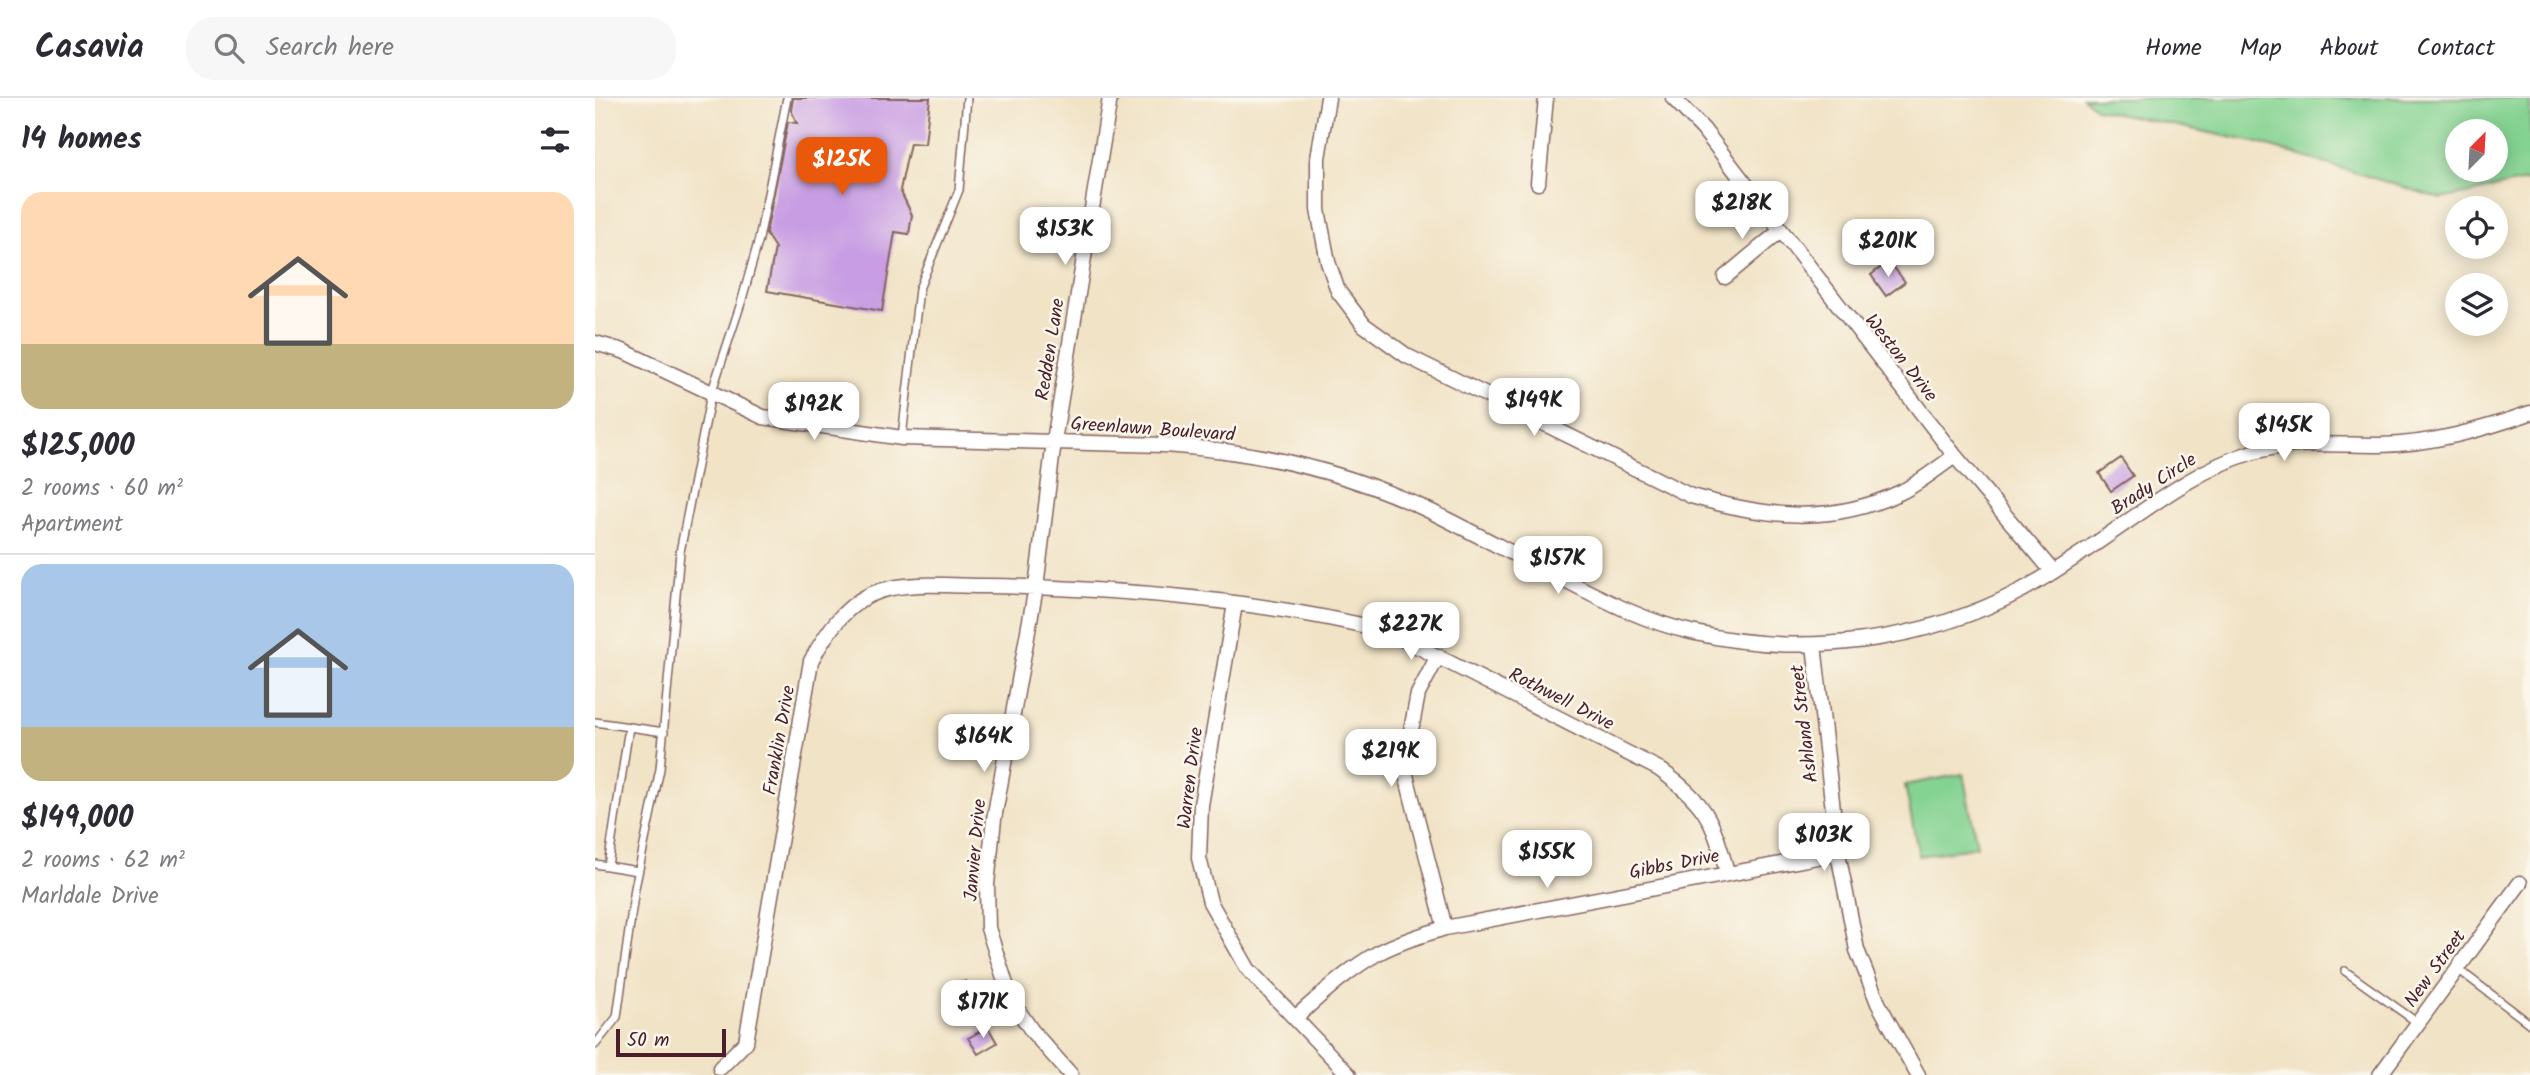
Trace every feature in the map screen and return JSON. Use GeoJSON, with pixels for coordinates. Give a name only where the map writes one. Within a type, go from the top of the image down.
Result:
{"type":"FeatureCollection","features":[{"type":"Feature","properties":{"kind":"street","name":"Redden Lane"},"geometry":{"type":"LineString","coordinates":[[1054,441],[1110,98]]}},
{"type":"Feature","properties":{"kind":"street"},"geometry":{"type":"LineString","coordinates":[[1328,98],[1318,158],[1318,210],[1328,262],[1338,290],[1364,325],[1407,356],[1691,496],[1733,508],[1777,515],[1822,515],[1864,507],[1903,491],[1955,456]]}},
{"type":"Feature","properties":{"kind":"street"},"geometry":{"type":"LineString","coordinates":[[1538,183],[1546,98]]}},
{"type":"Feature","properties":{"kind":"street","name":"Weston Drive"},"geometry":{"type":"LineString","coordinates":[[1673,98],[1703,129],[1955,456],[2053,572]]}},
{"type":"Feature","properties":{"kind":"street"},"geometry":{"type":"LineString","coordinates":[[1725,277],[1780,232]]}},
{"type":"Feature","properties":{"kind":"street","name":"Greenlawn Boulevard"},"geometry":{"type":"LineString","coordinates":[[595,342],[622,351],[763,417],[902,438],[1204,448],[1282,460],[1355,481],[1430,511],[1610,603],[1649,620],[1721,639],[1814,645],[1893,636],[1992,604],[2053,572]]}},
{"type":"Feature","properties":{"kind":"street","name":"Brady Circle"},"geometry":{"type":"LineString","coordinates":[[2053,572],[2224,462],[2282,446],[2315,443],[2381,445],[2426,441],[2472,432],[2530,413]]}},
{"type":"Feature","properties":{"kind":"street","name":"Janvier Drive"},"geometry":{"type":"LineString","coordinates":[[1054,441],[1036,587],[994,819],[988,884],[988,928],[1011,1000],[1032,1031],[1071,1075]]}},
{"type":"Feature","properties":{"kind":"street","name":"Franklin Drive"},"geometry":{"type":"LineString","coordinates":[[720,1068],[745,1042],[811,661],[828,630],[851,608],[879,591],[923,585],[1036,587]]}},
{"type":"Feature","properties":{"kind":"street","name":"Rothwell Drive"},"geometry":{"type":"LineString","coordinates":[[1036,587],[1201,598],[1355,623],[1387,631],[1659,769],[1684,787],[1705,810],[1727,872]]}},
{"type":"Feature","properties":{"kind":"street","name":"Warren Drive"},"geometry":{"type":"LineString","coordinates":[[1235,604],[1201,805],[1199,858],[1210,902],[1248,969],[1349,1075]]}},
{"type":"Feature","properties":{"kind":"street","name":"Ashland Street"},"geometry":{"type":"LineString","coordinates":[[1814,645],[1838,853],[1857,950],[1878,1003],[1918,1075]]}},
{"type":"Feature","properties":{"kind":"street"},"geometry":{"type":"LineString","coordinates":[[1438,656],[1418,694],[1404,767],[1444,928]]}},
{"type":"Feature","properties":{"kind":"street","name":"Gibbs Drive"},"geometry":{"type":"LineString","coordinates":[[1295,1018],[1341,978],[1377,954],[1406,940],[1444,928],[1838,853]]}},
{"type":"Feature","properties":{"kind":"street","name":"New Street"},"geometry":{"type":"LineString","coordinates":[[2380,1075],[2520,883]]}},
{"type":"Feature","properties":{"kind":"lane"},"geometry":{"type":"LineString","coordinates":[[595,1045],[617,1017],[638,871],[660,769],[680,552],[711,394],[759,239],[787,98]]}},
{"type":"Feature","properties":{"kind":"lane"},"geometry":{"type":"LineString","coordinates":[[902,438],[919,289],[959,190],[967,98]]}},
{"type":"Feature","properties":{"kind":"lane"},"geometry":{"type":"LineString","coordinates":[[595,722],[664,732]]}},
{"type":"Feature","properties":{"kind":"lane"},"geometry":{"type":"LineString","coordinates":[[608,866],[629,727]]}},
{"type":"Feature","properties":{"kind":"lane"},"geometry":{"type":"LineString","coordinates":[[595,864],[638,871]]}},
{"type":"Feature","properties":{"kind":"lane"},"geometry":{"type":"LineString","coordinates":[[2458,968],[2530,1024]]}},
{"type":"Feature","properties":{"kind":"lane"},"geometry":{"type":"LineString","coordinates":[[2345,971],[2417,1023]]}},
{"type":"Feature","properties":{"kind":"green space"},"geometry":{"type":"Polygon","coordinates":[[[2083,98],[2530,98],[2530,180],[2445,196],[2442,199],[2258,143],[2097,109],[2083,98]]]}},
{"type":"Feature","properties":{"kind":"green space"},"geometry":{"type":"Polygon","coordinates":[[[1963,774],[1977,846],[1919,856],[1905,785],[1963,774]]]}},
{"type":"Feature","properties":{"kind":"building"},"geometry":{"type":"Polygon","coordinates":[[[793,98],[930,98],[925,144],[910,143],[900,190],[912,215],[909,234],[895,232],[882,311],[767,291],[775,248],[766,234],[788,122],[797,123],[791,110],[793,98]]]}},
{"type":"Feature","properties":{"kind":"building"},"geometry":{"type":"Polygon","coordinates":[[[1889,261],[1905,282],[1886,296],[1871,275],[1889,261]]]}},
{"type":"Feature","properties":{"kind":"building"},"geometry":{"type":"Polygon","coordinates":[[[2121,458],[2133,476],[2111,491],[2099,473],[2121,458]]]}},
{"type":"Feature","properties":{"kind":"building"},"geometry":{"type":"Polygon","coordinates":[[[966,981],[972,998],[952,1004],[946,988],[966,981]]]}},
{"type":"Feature","properties":{"kind":"building"},"geometry":{"type":"Polygon","coordinates":[[[988,1027],[997,1043],[978,1054],[968,1038],[988,1027]]]}}]}
